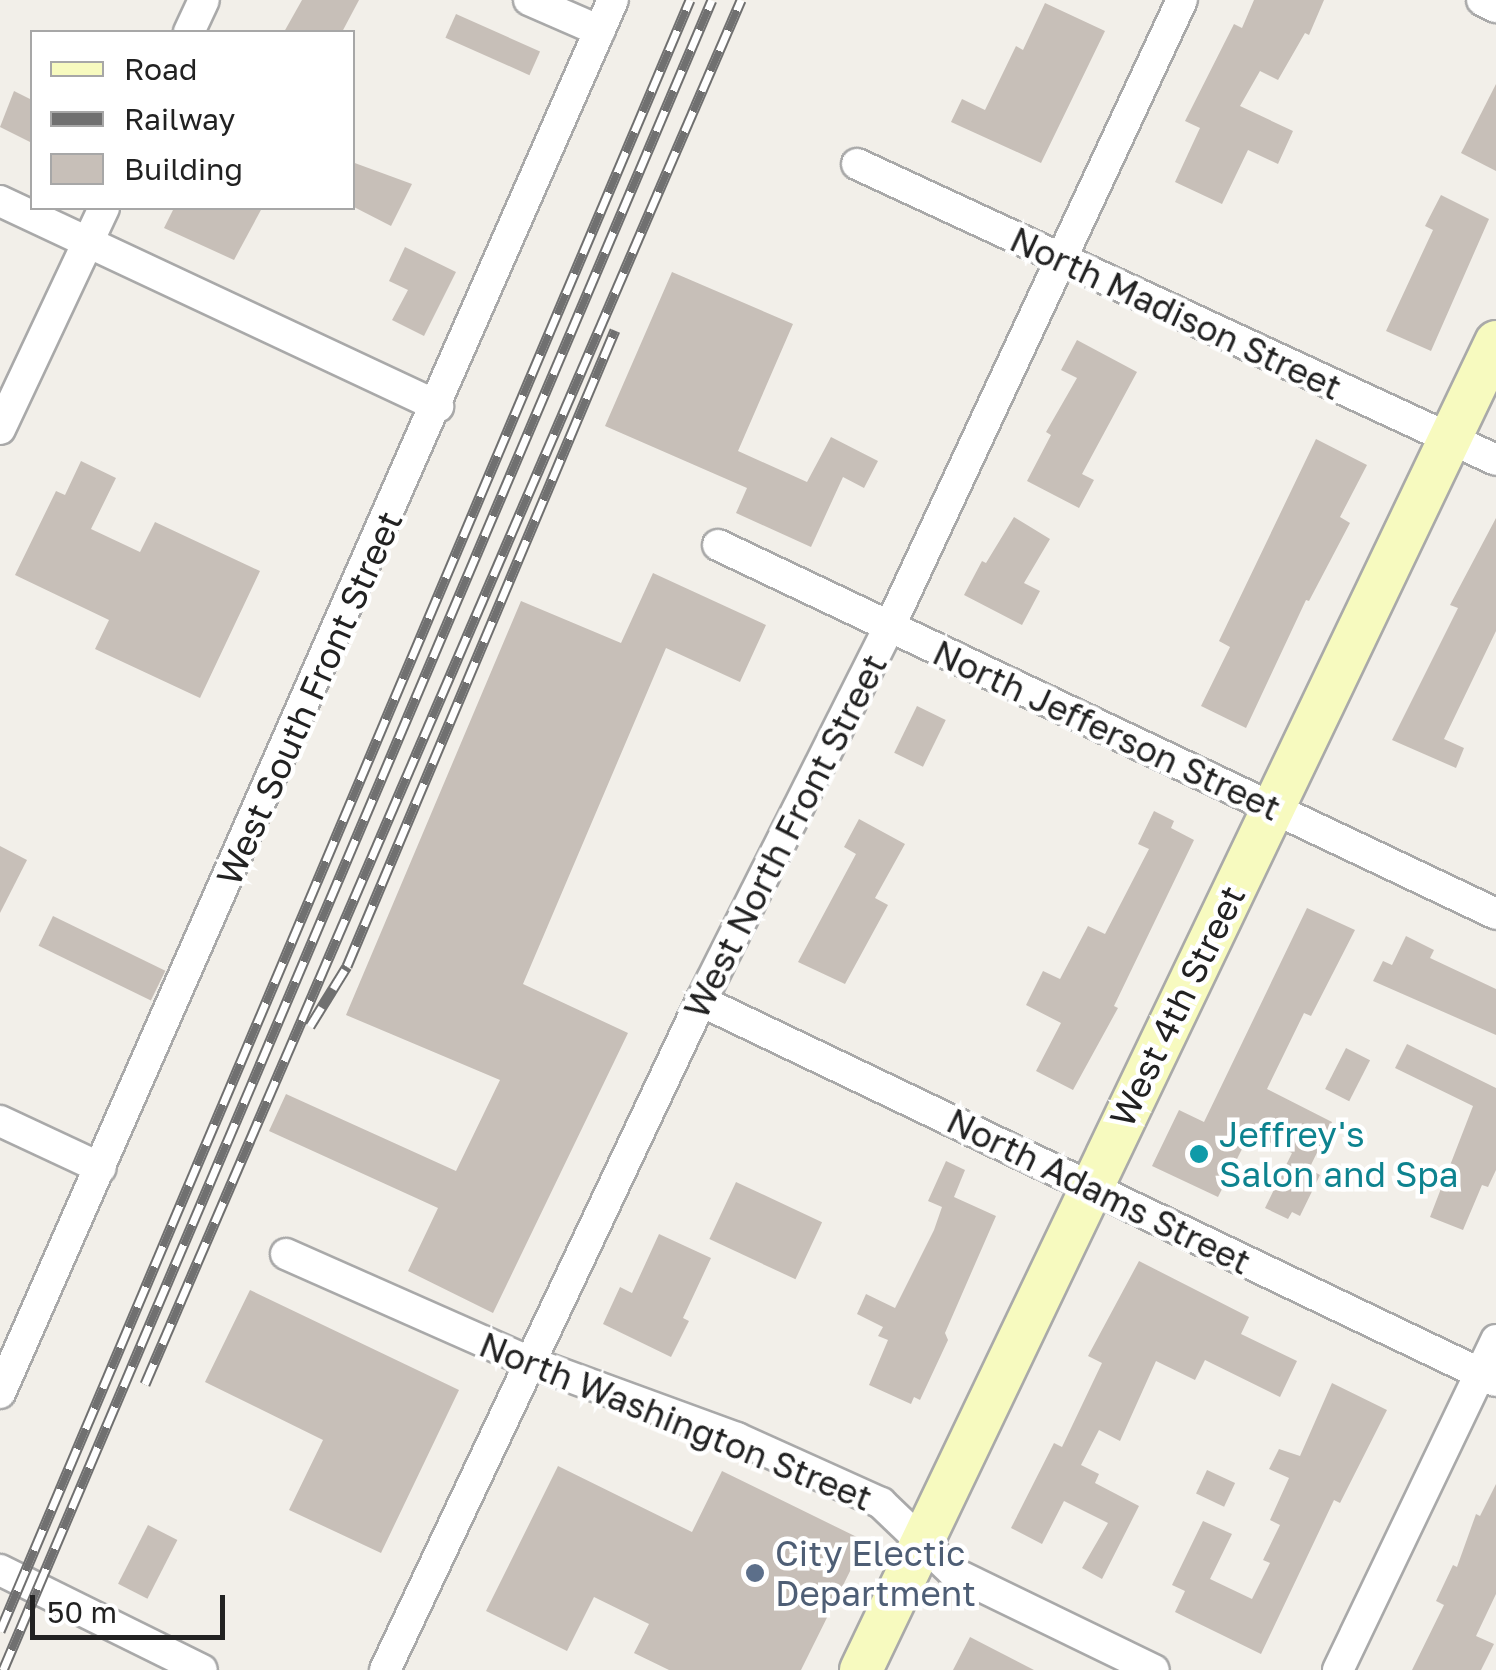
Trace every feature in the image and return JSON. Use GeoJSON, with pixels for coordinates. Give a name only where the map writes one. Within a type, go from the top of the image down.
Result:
{"type":"FeatureCollection","features":[{"type":"Feature","properties":{"kind":"main road","name":"West 4th Street"},"geometry":{"type":"LineString","coordinates":[[861,1670],[924,1546],[1090,1187],[1496,342]]}},
{"type":"Feature","properties":{"kind":"street"},"geometry":{"type":"LineString","coordinates":[[189,30],[204,0]]}},
{"type":"Feature","properties":{"kind":"street"},"geometry":{"type":"LineString","coordinates":[[529,0],[600,30]]}},
{"type":"Feature","properties":{"kind":"street","name":"West South Front Street"},"geometry":{"type":"LineString","coordinates":[[0,1393],[438,406],[613,0]]}},
{"type":"Feature","properties":{"kind":"street","name":"West North Front Street"},"geometry":{"type":"LineString","coordinates":[[385,1670],[701,1001],[889,628],[1182,0]]}},
{"type":"Feature","properties":{"kind":"street"},"geometry":{"type":"LineString","coordinates":[[1482,0],[1496,7]]}},
{"type":"Feature","properties":{"kind":"street","name":"North Madison Street"},"geometry":{"type":"LineString","coordinates":[[857,164],[1496,460]]}},
{"type":"Feature","properties":{"kind":"street"},"geometry":{"type":"LineString","coordinates":[[0,201],[438,406]]}},
{"type":"Feature","properties":{"kind":"street"},"geometry":{"type":"LineString","coordinates":[[0,429],[103,210]]}},
{"type":"Feature","properties":{"kind":"street","name":"North Jefferson Street"},"geometry":{"type":"LineString","coordinates":[[718,544],[1496,914]]}},
{"type":"Feature","properties":{"kind":"street","name":"North Adams Street"},"geometry":{"type":"LineString","coordinates":[[701,1001],[1488,1377]]}},
{"type":"Feature","properties":{"kind":"street"},"geometry":{"type":"LineString","coordinates":[[0,1121],[101,1168]]}},
{"type":"Feature","properties":{"kind":"street","name":"North Washington Street"},"geometry":{"type":"LineString","coordinates":[[286,1254],[532,1364],[736,1438],[881,1503],[954,1573],[1154,1670]]}},
{"type":"Feature","properties":{"kind":"street"},"geometry":{"type":"LineString","coordinates":[[1338,1670],[1488,1377],[1496,1340]]}},
{"type":"Feature","properties":{"kind":"street"},"geometry":{"type":"LineString","coordinates":[[0,1570],[202,1670]]}},
{"type":"Feature","properties":{"kind":"building"},"geometry":{"type":"Polygon","coordinates":[[[302,0],[359,0],[343,30],[285,30],[302,0]]]}},
{"type":"Feature","properties":{"kind":"building"},"geometry":{"type":"Polygon","coordinates":[[[1254,0],[1324,0],[1309,35],[1305,33],[1278,80],[1260,71],[1240,106],[1293,131],[1278,164],[1248,150],[1222,204],[1175,182],[1200,128],[1185,121],[1234,24],[1242,28],[1254,0]]]}},
{"type":"Feature","properties":{"kind":"building"},"geometry":{"type":"Polygon","coordinates":[[[1045,3],[1105,31],[1041,163],[951,122],[962,99],[985,110],[1016,46],[1023,50],[1045,3]]]}},
{"type":"Feature","properties":{"kind":"building"},"geometry":{"type":"Polygon","coordinates":[[[456,14],[540,51],[529,75],[445,38],[456,14]]]}},
{"type":"Feature","properties":{"kind":"building"},"geometry":{"type":"Polygon","coordinates":[[[1496,84],[1496,171],[1461,153],[1496,84]]]}},
{"type":"Feature","properties":{"kind":"building"},"geometry":{"type":"Polygon","coordinates":[[[14,91],[30,99],[30,142],[0,127],[14,91]]]}},
{"type":"Feature","properties":{"kind":"building"},"geometry":{"type":"Polygon","coordinates":[[[355,163],[412,184],[391,226],[355,208],[355,163]]]}},
{"type":"Feature","properties":{"kind":"building"},"geometry":{"type":"Polygon","coordinates":[[[1441,195],[1489,219],[1431,351],[1386,331],[1433,230],[1425,226],[1441,195]]]}},
{"type":"Feature","properties":{"kind":"building"},"geometry":{"type":"Polygon","coordinates":[[[173,210],[261,210],[234,260],[164,228],[173,210]]]}},
{"type":"Feature","properties":{"kind":"building"},"geometry":{"type":"Polygon","coordinates":[[[405,247],[456,272],[424,336],[392,320],[408,290],[389,281],[405,247]]]}},
{"type":"Feature","properties":{"kind":"building"},"geometry":{"type":"Polygon","coordinates":[[[672,272],[793,324],[738,451],[807,482],[831,437],[878,461],[864,488],[843,477],[811,547],[736,513],[747,488],[605,426],[672,272]]]}},
{"type":"Feature","properties":{"kind":"building"},"geometry":{"type":"Polygon","coordinates":[[[1077,340],[1137,372],[1082,474],[1094,480],[1079,508],[1027,481],[1051,435],[1046,432],[1077,378],[1061,370],[1077,340]]]}},
{"type":"Feature","properties":{"kind":"building"},"geometry":{"type":"Polygon","coordinates":[[[1316,439],[1367,465],[1340,517],[1350,523],[1309,601],[1306,600],[1246,728],[1201,706],[1230,647],[1219,641],[1316,439]]]}},
{"type":"Feature","properties":{"kind":"building"},"geometry":{"type":"Polygon","coordinates":[[[81,461],[116,478],[91,529],[140,552],[155,522],[260,571],[200,698],[95,649],[109,620],[15,575],[56,491],[65,495],[81,461]]]}},
{"type":"Feature","properties":{"kind":"building"},"geometry":{"type":"Polygon","coordinates":[[[1014,517],[1050,539],[1024,583],[1040,591],[1022,625],[964,595],[982,561],[986,563],[1014,517]]]}},
{"type":"Feature","properties":{"kind":"building"},"geometry":{"type":"Polygon","coordinates":[[[1496,518],[1496,631],[1444,739],[1464,748],[1456,768],[1392,740],[1458,608],[1450,605],[1496,518]]]}},
{"type":"Feature","properties":{"kind":"building"},"geometry":{"type":"Polygon","coordinates":[[[653,573],[766,625],[740,682],[666,648],[523,984],[628,1033],[493,1313],[408,1271],[438,1208],[269,1131],[286,1094],[456,1171],[500,1080],[346,1015],[521,601],[621,643],[653,573]]]}},
{"type":"Feature","properties":{"kind":"building"},"geometry":{"type":"Polygon","coordinates":[[[917,706],[946,720],[923,767],[894,753],[917,706]]]}},
{"type":"Feature","properties":{"kind":"building"},"geometry":{"type":"Polygon","coordinates":[[[1154,811],[1174,821],[1171,828],[1194,840],[1114,1006],[1118,1008],[1073,1090],[1036,1071],[1061,1023],[1026,1005],[1043,971],[1060,979],[1088,926],[1105,934],[1149,849],[1138,844],[1154,811]]]}},
{"type":"Feature","properties":{"kind":"building"},"geometry":{"type":"Polygon","coordinates":[[[859,819],[905,844],[875,898],[888,905],[845,984],[798,962],[856,854],[844,847],[859,819]]]}},
{"type":"Feature","properties":{"kind":"building"},"geometry":{"type":"Polygon","coordinates":[[[0,846],[27,860],[0,913],[0,846]]]}},
{"type":"Feature","properties":{"kind":"building"},"geometry":{"type":"Polygon","coordinates":[[[1307,908],[1355,930],[1311,1016],[1304,1013],[1267,1089],[1332,1122],[1309,1169],[1320,1175],[1300,1216],[1292,1212],[1288,1219],[1265,1208],[1292,1153],[1250,1133],[1218,1197],[1152,1166],[1179,1110],[1204,1122],[1307,908]]]}},
{"type":"Feature","properties":{"kind":"building"},"geometry":{"type":"Polygon","coordinates":[[[53,916],[165,971],[151,1000],[39,946],[53,916]]]}},
{"type":"Feature","properties":{"kind":"building"},"geometry":{"type":"Polygon","coordinates":[[[1406,936],[1434,950],[1430,958],[1496,989],[1496,1035],[1373,981],[1383,961],[1392,965],[1406,936]]]}},
{"type":"Feature","properties":{"kind":"building"},"geometry":{"type":"Polygon","coordinates":[[[1407,1044],[1496,1088],[1496,1170],[1488,1187],[1482,1185],[1463,1230],[1430,1217],[1473,1106],[1395,1068],[1407,1044]]]}},
{"type":"Feature","properties":{"kind":"building"},"geometry":{"type":"Polygon","coordinates":[[[1346,1048],[1370,1060],[1349,1101],[1325,1089],[1346,1048]]]}},
{"type":"Feature","properties":{"kind":"building"},"geometry":{"type":"Polygon","coordinates":[[[946,1161],[965,1170],[954,1197],[996,1216],[945,1333],[948,1340],[920,1400],[914,1397],[911,1404],[869,1385],[888,1340],[878,1336],[883,1327],[857,1314],[866,1294],[895,1308],[942,1207],[928,1201],[946,1161]]]}},
{"type":"Feature","properties":{"kind":"building"},"geometry":{"type":"Polygon","coordinates":[[[736,1182],[822,1222],[795,1279],[709,1239],[736,1182]]]}},
{"type":"Feature","properties":{"kind":"building"},"geometry":{"type":"Polygon","coordinates":[[[659,1234],[711,1258],[683,1318],[689,1321],[671,1357],[603,1324],[620,1287],[632,1293],[659,1234]]]}},
{"type":"Feature","properties":{"kind":"building"},"geometry":{"type":"Polygon","coordinates":[[[1139,1261],[1249,1317],[1241,1334],[1297,1361],[1280,1397],[1205,1360],[1195,1380],[1156,1361],[1120,1441],[1099,1430],[1081,1465],[1099,1474],[1095,1483],[1139,1506],[1102,1579],[1082,1568],[1108,1523],[1064,1501],[1042,1544],[1011,1528],[1054,1443],[1062,1447],[1102,1363],[1088,1356],[1139,1261]]]}},
{"type":"Feature","properties":{"kind":"building"},"geometry":{"type":"Polygon","coordinates":[[[250,1290],[459,1390],[381,1553],[289,1510],[323,1440],[205,1382],[250,1290]]]}},
{"type":"Feature","properties":{"kind":"building"},"geometry":{"type":"Polygon","coordinates":[[[1332,1383],[1387,1410],[1340,1503],[1334,1500],[1261,1654],[1175,1612],[1185,1591],[1172,1585],[1203,1521],[1232,1534],[1210,1579],[1252,1599],[1270,1563],[1263,1560],[1280,1525],[1270,1520],[1289,1478],[1269,1469],[1279,1449],[1300,1456],[1332,1383]]]}},
{"type":"Feature","properties":{"kind":"building","name":"City Electic Department"},"geometry":{"type":"Polygon","coordinates":[[[558,1466],[692,1532],[722,1471],[865,1541],[801,1670],[669,1670],[634,1653],[649,1624],[594,1597],[567,1651],[486,1611],[558,1466]]]}},
{"type":"Feature","properties":{"kind":"building"},"geometry":{"type":"Polygon","coordinates":[[[1207,1470],[1235,1483],[1224,1507],[1196,1494],[1207,1470]]]}},
{"type":"Feature","properties":{"kind":"building"},"geometry":{"type":"Polygon","coordinates":[[[1496,1484],[1496,1594],[1476,1636],[1494,1644],[1481,1670],[1412,1670],[1444,1605],[1436,1601],[1453,1565],[1457,1567],[1476,1514],[1480,1516],[1496,1484]]]}},
{"type":"Feature","properties":{"kind":"building"},"geometry":{"type":"Polygon","coordinates":[[[148,1525],[177,1540],[147,1599],[118,1584],[148,1525]]]}},
{"type":"Feature","properties":{"kind":"building"},"geometry":{"type":"Polygon","coordinates":[[[970,1637],[1034,1670],[953,1670],[970,1637]]]}},
{"type":"Feature","properties":{"kind":"railway"},"geometry":{"type":"LineString","coordinates":[[0,1631],[690,0]]}},
{"type":"Feature","properties":{"kind":"railway"},"geometry":{"type":"LineString","coordinates":[[3,1670],[712,0]]}},
{"type":"Feature","properties":{"kind":"railway"},"geometry":{"type":"LineString","coordinates":[[145,1384],[741,0]]}},
{"type":"Feature","properties":{"kind":"railway"},"geometry":{"type":"LineString","coordinates":[[310,1026],[347,966],[615,330]]}},
{"type":"Feature","properties":{"kind":"place","name":"Jeffrey's Salon and Spa"},"geometry":{"type":"Point","coordinates":[1199,1154]}},
{"type":"Feature","properties":{"kind":"place","name":"City Electic Department"},"geometry":{"type":"Point","coordinates":[755,1573]}}]}
